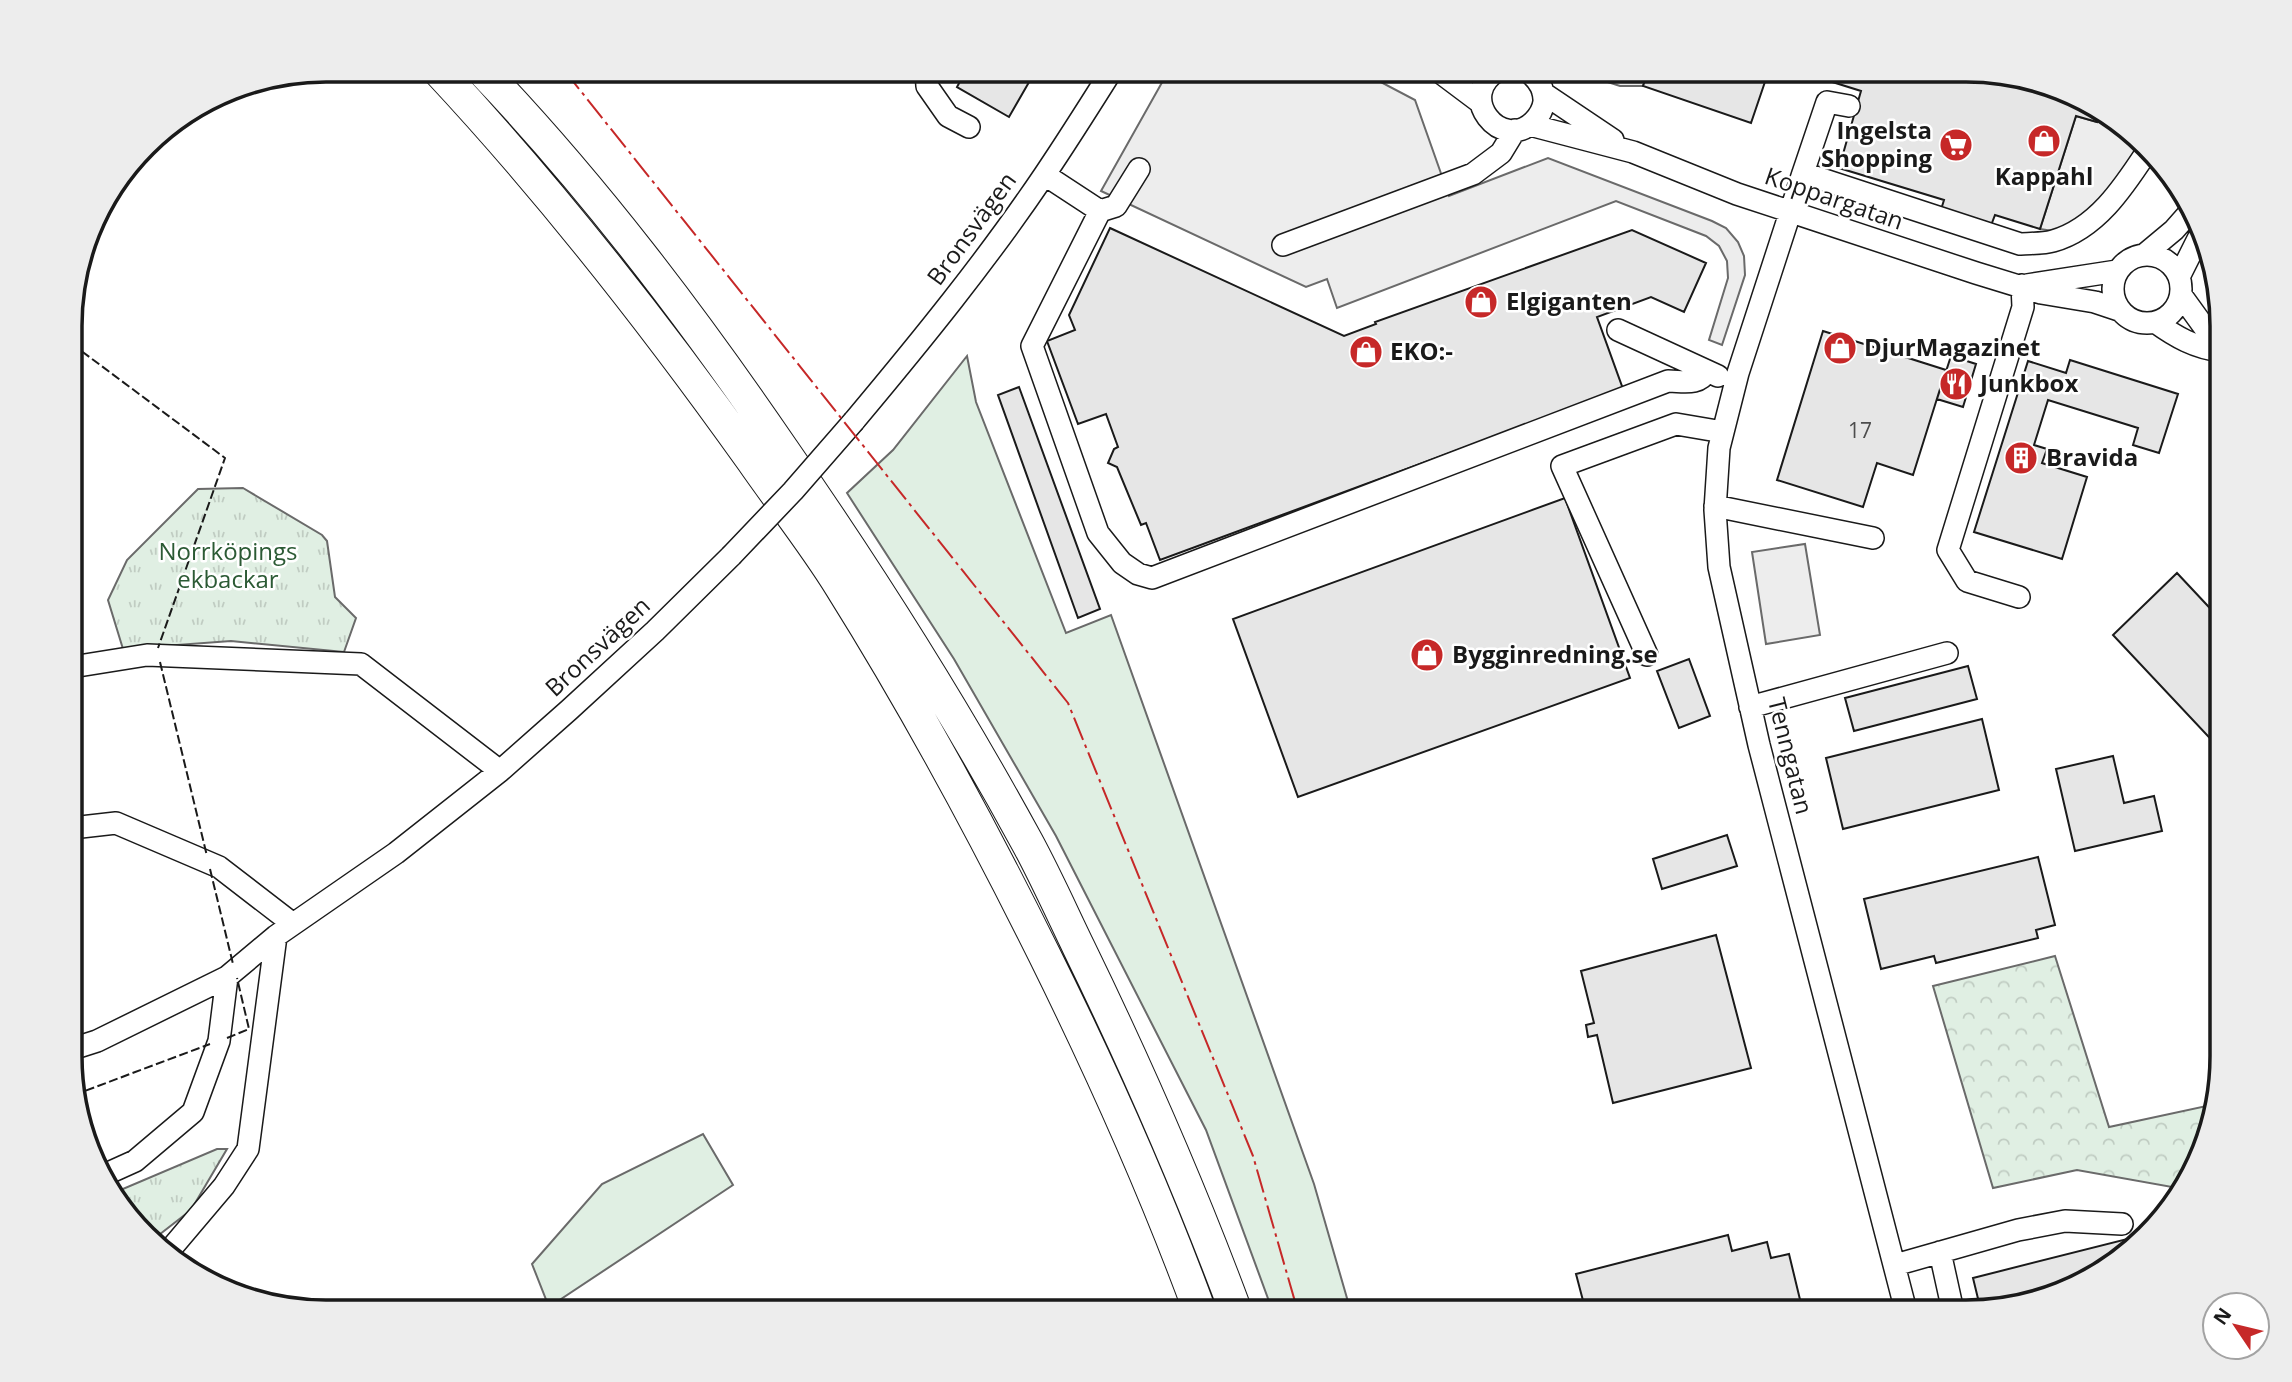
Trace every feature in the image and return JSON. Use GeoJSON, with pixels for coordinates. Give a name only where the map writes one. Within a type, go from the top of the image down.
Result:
{"type":"FeatureCollection","features":[{"type":"Feature","properties":{"kind":"highway"},"geometry":{"type":"LineString","coordinates":[[448,82],[591,245],[691,374],[840,584],[999,863],[1095,1057],[1166,1221],[1195,1299]]}},
{"type":"Feature","properties":{"kind":"highway"},"geometry":{"type":"LineString","coordinates":[[492,82],[617,225],[718,356],[862,564],[954,712],[1029,846],[1126,1044],[1199,1212],[1231,1299]]}},
{"type":"Feature","properties":{"kind":"street"},"geometry":{"type":"LineString","coordinates":[[927,82],[948,116],[969,127]]}},
{"type":"Feature","properties":{"kind":"street","name":"Bronsvägen"},"geometry":{"type":"LineString","coordinates":[[82,1046],[227,977],[284,930],[396,853],[500,771],[655,631],[793,491],[854,421],[952,301],[1045,175],[1104,82]]}},
{"type":"Feature","properties":{"kind":"street"},"geometry":{"type":"LineString","coordinates":[[1451,82],[1485,112]]}},
{"type":"Feature","properties":{"kind":"street"},"geometry":{"type":"LineString","coordinates":[[1486,82],[1484,85],[1485,112],[1493,143],[1486,166]]}},
{"type":"Feature","properties":{"kind":"street","name":"Koppargatan"},"geometry":{"type":"LineString","coordinates":[[1538,82],[1544,93],[1569,113],[1633,152]]}},
{"type":"Feature","properties":{"kind":"street"},"geometry":{"type":"LineString","coordinates":[[1283,245],[1473,174],[1502,153],[1522,127],[1541,111],[1544,93]]}},
{"type":"Feature","properties":{"kind":"street","name":"Tenngatan"},"geometry":{"type":"LineString","coordinates":[[1849,106],[1827,102],[1803,173],[1735,384],[1719,448],[1715,506],[1720,566],[1750,707],[1903,1299]]}},
{"type":"Feature","properties":{"kind":"street","name":"Koppargatan"},"geometry":{"type":"LineString","coordinates":[[1485,112],[1497,126],[1522,127],[1633,152],[1737,194],[1914,253],[2048,295],[2095,302],[2119,310]]}},
{"type":"Feature","properties":{"kind":"street"},"geometry":{"type":"LineString","coordinates":[[1803,173],[2020,244],[2052,242],[2080,229],[2107,206],[2142,158]]}},
{"type":"Feature","properties":{"kind":"street"},"geometry":{"type":"LineString","coordinates":[[1139,169],[1116,206],[1100,211],[1032,346],[1098,533],[1122,563],[1138,574],[1152,578],[1668,381],[1694,382],[1703,378],[1707,371]]}},
{"type":"Feature","properties":{"kind":"street"},"geometry":{"type":"LineString","coordinates":[[1045,175],[1100,211]]}},
{"type":"Feature","properties":{"kind":"street"},"geometry":{"type":"LineString","coordinates":[[2185,217],[2174,230],[2144,255],[2124,263],[2114,279],[2113,295],[2119,310],[2135,321],[2155,323],[2182,340],[2209,350]]}},
{"type":"Feature","properties":{"kind":"street"},"geometry":{"type":"LineString","coordinates":[[2155,323],[2176,308],[2180,286],[2196,244]]}},
{"type":"Feature","properties":{"kind":"street"},"geometry":{"type":"LineString","coordinates":[[2144,255],[2155,255],[2165,260],[2209,333]]}},
{"type":"Feature","properties":{"kind":"street","name":"Koppargatan"},"geometry":{"type":"LineString","coordinates":[[2022,285],[2117,271]]}},
{"type":"Feature","properties":{"kind":"street"},"geometry":{"type":"LineString","coordinates":[[2018,597],[1967,581],[1948,550],[2023,307],[2022,285]]}},
{"type":"Feature","properties":{"kind":"street"},"geometry":{"type":"LineString","coordinates":[[1618,330],[1735,384]]}},
{"type":"Feature","properties":{"kind":"street"},"geometry":{"type":"LineString","coordinates":[[1647,655],[1562,466],[1676,424],[1723,432]]}},
{"type":"Feature","properties":{"kind":"street"},"geometry":{"type":"LineString","coordinates":[[1715,506],[1873,538]]}},
{"type":"Feature","properties":{"kind":"street"},"geometry":{"type":"LineString","coordinates":[[1750,707],[1947,653]]}},
{"type":"Feature","properties":{"kind":"street"},"geometry":{"type":"LineString","coordinates":[[82,665],[147,655],[361,664],[500,771]]}},
{"type":"Feature","properties":{"kind":"street"},"geometry":{"type":"LineString","coordinates":[[82,827],[117,823],[219,867],[284,930],[248,1149],[224,1186],[174,1245]]}},
{"type":"Feature","properties":{"kind":"street"},"geometry":{"type":"LineString","coordinates":[[112,1171],[135,1161],[193,1112],[219,1041],[227,977]]}},
{"type":"Feature","properties":{"kind":"street"},"geometry":{"type":"LineString","coordinates":[[1895,1265],[2018,1230],[2065,1221],[2122,1224]]}},
{"type":"Feature","properties":{"kind":"street"},"geometry":{"type":"LineString","coordinates":[[1940,1252],[1950,1299]]}},
{"type":"Feature","properties":{"kind":"green space"},"geometry":{"type":"Polygon","coordinates":[[[967,356],[976,402],[1066,633],[1111,615],[1314,1184],[1347,1299],[1268,1299],[1206,1130],[1056,836],[954,659],[847,493],[893,450],[967,356]]]}},
{"type":"Feature","properties":{"kind":"green space","name":"Norrköpings ekbackar"},"geometry":{"type":"Polygon","coordinates":[[[243,488],[322,535],[327,541],[335,597],[356,618],[344,652],[231,641],[123,649],[108,600],[127,560],[198,489],[243,488]]]}},
{"type":"Feature","properties":{"kind":"green space"},"geometry":{"type":"Polygon","coordinates":[[[2055,956],[2109,1127],[2204,1106],[2191,1149],[2171,1187],[2077,1170],[1993,1188],[1933,986],[2055,956]]]}},
{"type":"Feature","properties":{"kind":"green space"},"geometry":{"type":"Polygon","coordinates":[[[703,1134],[733,1185],[560,1300],[546,1300],[532,1264],[602,1184],[703,1134]]]}},
{"type":"Feature","properties":{"kind":"green space"},"geometry":{"type":"Polygon","coordinates":[[[217,1149],[227,1149],[191,1210],[161,1234],[122,1190],[217,1149]]]}},
{"type":"Feature","properties":{"kind":"shaded area"},"geometry":{"type":"Polygon","coordinates":[[[1162,82],[1381,82],[1415,100],[1449,196],[1548,158],[1726,228],[1738,242],[1744,256],[1745,275],[1722,345],[1709,340],[1728,278],[1727,261],[1719,246],[1706,236],[1616,201],[1337,308],[1327,279],[1306,287],[1101,191],[1162,82]]]}},
{"type":"Feature","properties":{"kind":"shaded area"},"geometry":{"type":"Polygon","coordinates":[[[1608,82],[1644,82],[1643,86],[1620,86],[1608,82]]]}},
{"type":"Feature","properties":{"kind":"shaded area"},"geometry":{"type":"Polygon","coordinates":[[[2076,116],[2097,122],[2135,151],[2109,191],[2078,221],[2053,231],[2040,229],[2076,116]]]}},
{"type":"Feature","properties":{"kind":"shaded area"},"geometry":{"type":"Polygon","coordinates":[[[1805,544],[1820,635],[1766,644],[1752,552],[1805,544]]]}},
{"type":"Feature","properties":{"kind":"building"},"geometry":{"type":"Polygon","coordinates":[[[960,82],[1029,82],[1009,117],[957,87],[960,82]]]}},
{"type":"Feature","properties":{"kind":"building","name":"Ingelsta Shopping"},"geometry":{"type":"Polygon","coordinates":[[[1644,82],[1765,82],[1751,123],[1643,86],[1644,82]]]}},
{"type":"Feature","properties":{"kind":"building","name":"Ingelsta Shopping"},"geometry":{"type":"Polygon","coordinates":[[[1832,82],[1998,84],[2059,101],[2097,121],[2076,116],[2040,229],[1995,215],[1990,228],[1940,213],[1944,200],[1839,168],[1861,91],[1832,82]]]}},
{"type":"Feature","properties":{"kind":"building"},"geometry":{"type":"Polygon","coordinates":[[[1110,228],[1344,336],[1376,324],[1375,322],[1632,230],[1706,263],[1684,312],[1651,297],[1597,317],[1623,389],[1160,560],[1146,523],[1141,525],[1117,467],[1108,463],[1114,449],[1118,447],[1106,414],[1078,424],[1047,341],[1075,330],[1069,315],[1110,228]]]}},
{"type":"Feature","properties":{"kind":"building"},"geometry":{"type":"Polygon","coordinates":[[[1823,331],[1946,370],[1913,475],[1877,463],[1863,507],[1777,480],[1823,331]]]}},
{"type":"Feature","properties":{"kind":"building","name":"Junkbox"},"geometry":{"type":"Polygon","coordinates":[[[1951,356],[1976,364],[1963,407],[1937,399],[1951,356]]]}},
{"type":"Feature","properties":{"kind":"building","name":"Bravida"},"geometry":{"type":"Polygon","coordinates":[[[2070,360],[2178,394],[2159,453],[2133,445],[2138,428],[2048,400],[2034,445],[2047,449],[2042,463],[2087,477],[2062,559],[1974,532],[2028,361],[2066,373],[2070,360]]]}},
{"type":"Feature","properties":{"kind":"building"},"geometry":{"type":"Polygon","coordinates":[[[1019,387],[1100,609],[1078,618],[998,395],[1019,387]]]}},
{"type":"Feature","properties":{"kind":"building"},"geometry":{"type":"Polygon","coordinates":[[[1565,498],[1630,678],[1298,797],[1233,619],[1565,498]]]}},
{"type":"Feature","properties":{"kind":"building"},"geometry":{"type":"Polygon","coordinates":[[[2177,573],[2209,607],[2209,737],[2113,635],[2177,573]]]}},
{"type":"Feature","properties":{"kind":"building"},"geometry":{"type":"Polygon","coordinates":[[[1689,659],[1710,716],[1679,728],[1657,671],[1689,659]]]}},
{"type":"Feature","properties":{"kind":"building"},"geometry":{"type":"Polygon","coordinates":[[[1968,666],[1977,699],[1854,731],[1845,698],[1968,666]]]}},
{"type":"Feature","properties":{"kind":"building"},"geometry":{"type":"Polygon","coordinates":[[[1982,719],[1999,790],[1843,829],[1826,758],[1982,719]]]}},
{"type":"Feature","properties":{"kind":"building"},"geometry":{"type":"Polygon","coordinates":[[[2113,756],[2124,803],[2154,796],[2162,831],[2075,851],[2056,769],[2113,756]]]}},
{"type":"Feature","properties":{"kind":"building"},"geometry":{"type":"Polygon","coordinates":[[[1727,835],[1737,866],[1662,889],[1653,859],[1727,835]]]}},
{"type":"Feature","properties":{"kind":"building"},"geometry":{"type":"Polygon","coordinates":[[[2038,857],[2055,925],[2036,930],[2038,938],[1936,963],[1934,956],[1881,969],[1864,899],[2038,857]]]}},
{"type":"Feature","properties":{"kind":"building"},"geometry":{"type":"Polygon","coordinates":[[[1716,935],[1751,1068],[1613,1103],[1597,1035],[1588,1037],[1586,1025],[1594,1023],[1581,971],[1716,935]]]}},
{"type":"Feature","properties":{"kind":"building"},"geometry":{"type":"Polygon","coordinates":[[[1728,1235],[1732,1251],[1767,1242],[1771,1258],[1789,1254],[1800,1299],[1583,1299],[1576,1274],[1728,1235]]]}},
{"type":"Feature","properties":{"kind":"building"},"geometry":{"type":"Polygon","coordinates":[[[2125,1240],[2088,1267],[2029,1291],[1998,1298],[1978,1299],[1973,1278],[2125,1240]]]}},
{"type":"Feature","properties":{"kind":"fence"},"geometry":{"type":"LineString","coordinates":[[82,351],[225,458],[158,648]]}},
{"type":"Feature","properties":{"kind":"fence"},"geometry":{"type":"LineString","coordinates":[[160,662],[207,856]]}},
{"type":"Feature","properties":{"kind":"fence"},"geometry":{"type":"LineString","coordinates":[[210,869],[233,964]]}},
{"type":"Feature","properties":{"kind":"fence"},"geometry":{"type":"LineString","coordinates":[[227,1038],[249,1029],[237,978]]}},
{"type":"Feature","properties":{"kind":"fence"},"geometry":{"type":"LineString","coordinates":[[85,1091],[210,1044]]}},
{"type":"Feature","properties":{"kind":"power"},"geometry":{"type":"LineString","coordinates":[[574,82],[1068,703],[1253,1156],[1294,1299]]}},
{"type":"Feature","properties":{"kind":"place","name":"Kappahl"},"geometry":{"type":"Point","coordinates":[2044,141]}},
{"type":"Feature","properties":{"kind":"place","name":"Ingelsta Shopping"},"geometry":{"type":"Point","coordinates":[1956,145]}},
{"type":"Feature","properties":{"kind":"place","name":"Elgiganten"},"geometry":{"type":"Point","coordinates":[1481,302]}},
{"type":"Feature","properties":{"kind":"place","name":"DjurMagazinet"},"geometry":{"type":"Point","coordinates":[1840,348]}},
{"type":"Feature","properties":{"kind":"place","name":"EKO:-"},"geometry":{"type":"Point","coordinates":[1366,352]}},
{"type":"Feature","properties":{"kind":"place","name":"Junkbox"},"geometry":{"type":"Point","coordinates":[1956,384]}},
{"type":"Feature","properties":{"kind":"place","name":"Bravida"},"geometry":{"type":"Point","coordinates":[2021,458]}},
{"type":"Feature","properties":{"kind":"place","name":"Bygginredning.se"},"geometry":{"type":"Point","coordinates":[1427,655]}}]}
